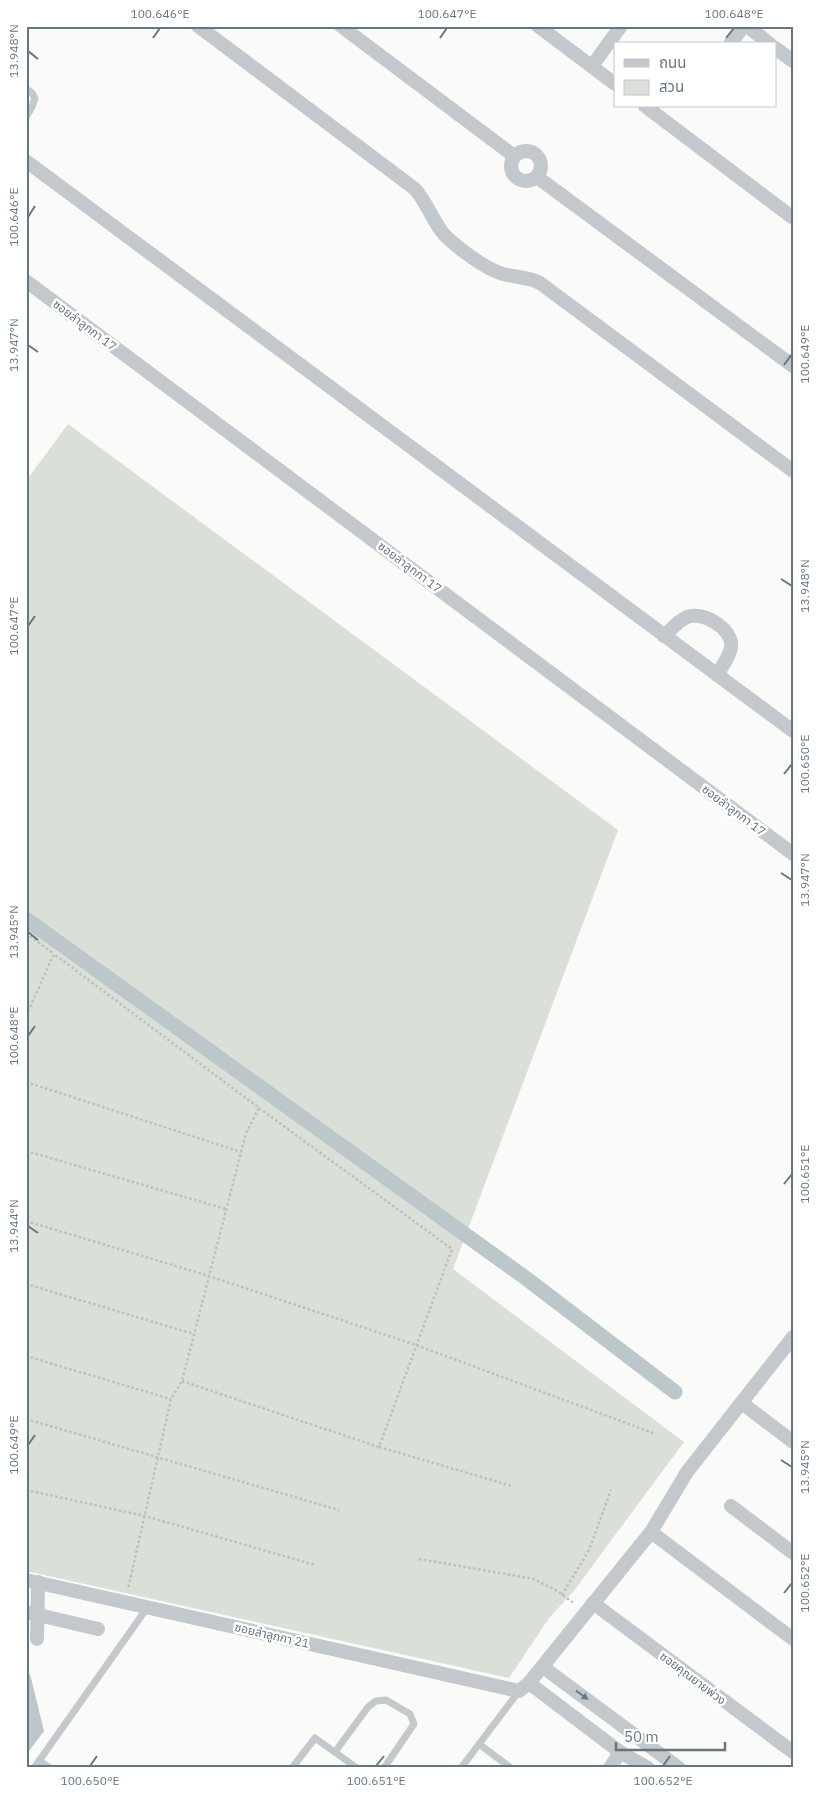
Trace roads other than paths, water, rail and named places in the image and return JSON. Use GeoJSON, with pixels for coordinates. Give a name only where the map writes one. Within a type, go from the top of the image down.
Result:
{"type":"FeatureCollection","features":[{"type":"Feature","properties":{"kind":"street"},"geometry":{"type":"LineString","coordinates":[[198,26],[415,189],[423,198],[440,230],[448,239],[497,273],[525,277],[540,283],[793,471]]}},
{"type":"Feature","properties":{"kind":"street"},"geometry":{"type":"LineString","coordinates":[[341,26],[514,156]]}},
{"type":"Feature","properties":{"kind":"street"},"geometry":{"type":"LineString","coordinates":[[538,26],[614,83]]}},
{"type":"Feature","properties":{"kind":"street"},"geometry":{"type":"LineString","coordinates":[[592,66],[621,26]]}},
{"type":"Feature","properties":{"kind":"street"},"geometry":{"type":"LineString","coordinates":[[732,42],[745,26],[767,42]]}},
{"type":"Feature","properties":{"kind":"street"},"geometry":{"type":"LineString","coordinates":[[776,49],[793,61]]}},
{"type":"Feature","properties":{"kind":"street"},"geometry":{"type":"LineString","coordinates":[[648,108],[793,218]]}},
{"type":"Feature","properties":{"kind":"street"},"geometry":{"type":"LineString","coordinates":[[527,150],[539,157],[541,170],[537,176],[525,182],[518,180],[510,168],[514,156],[527,150]]}},
{"type":"Feature","properties":{"kind":"street"},"geometry":{"type":"LineString","coordinates":[[26,161],[793,731]]}},
{"type":"Feature","properties":{"kind":"street"},"geometry":{"type":"LineString","coordinates":[[537,176],[793,366]]}},
{"type":"Feature","properties":{"kind":"street","name":"ซอยลำลูกกา 17"},"geometry":{"type":"LineString","coordinates":[[26,281],[793,854]]}},
{"type":"Feature","properties":{"kind":"street"},"geometry":{"type":"LineString","coordinates":[[664,636],[685,617],[705,616],[718,625],[728,634],[732,644],[717,675]]}},
{"type":"Feature","properties":{"kind":"street"},"geometry":{"type":"LineString","coordinates":[[648,1768],[620,1752],[601,1737],[524,1687],[543,1667],[651,1532],[687,1472],[793,1337]]}},
{"type":"Feature","properties":{"kind":"street"},"geometry":{"type":"LineString","coordinates":[[742,1402],[793,1442]]}},
{"type":"Feature","properties":{"kind":"street"},"geometry":{"type":"LineString","coordinates":[[731,1506],[793,1553]]}},
{"type":"Feature","properties":{"kind":"street"},"geometry":{"type":"LineString","coordinates":[[651,1532],[793,1639]]}},
{"type":"Feature","properties":{"kind":"street"},"geometry":{"type":"LineString","coordinates":[[32,1581],[32,1614],[37,1639]]}},
{"type":"Feature","properties":{"kind":"street","name":"ซอยลำลูกกา 21"},"geometry":{"type":"LineString","coordinates":[[32,1581],[524,1687]]}},
{"type":"Feature","properties":{"kind":"street","name":"ซอยคุณยายพ่วง"},"geometry":{"type":"LineString","coordinates":[[590,1608],[793,1752]]}},
{"type":"Feature","properties":{"kind":"street"},"geometry":{"type":"LineString","coordinates":[[32,1614],[98,1629]]}},
{"type":"Feature","properties":{"kind":"street"},"geometry":{"type":"LineString","coordinates":[[543,1667],[679,1768]]}},
{"type":"Feature","properties":{"kind":"street"},"geometry":{"type":"LineString","coordinates":[[601,1737],[614,1719]]}},
{"type":"Feature","properties":{"kind":"street"},"geometry":{"type":"LineString","coordinates":[[610,1768],[620,1752]]}},
{"type":"Feature","properties":{"kind":"lane"},"geometry":{"type":"LineString","coordinates":[[26,89],[35,98],[26,117]]}},
{"type":"Feature","properties":{"kind":"lane"},"geometry":{"type":"LineString","coordinates":[[34,1768],[147,1607]]}},
{"type":"Feature","properties":{"kind":"lane"},"geometry":{"type":"LineString","coordinates":[[461,1768],[524,1687]]}},
{"type":"Feature","properties":{"kind":"lane"},"geometry":{"type":"LineString","coordinates":[[335,1752],[368,1707],[376,1701],[386,1700],[410,1714],[414,1724],[384,1768]]}},
{"type":"Feature","properties":{"kind":"lane"},"geometry":{"type":"LineString","coordinates":[[292,1768],[316,1738],[357,1768]]}},
{"type":"Feature","properties":{"kind":"lane"},"geometry":{"type":"LineString","coordinates":[[479,1744],[511,1768]]}},
{"type":"Feature","properties":{"kind":"lane"},"geometry":{"type":"LineString","coordinates":[[39,1760],[50,1768]]}},
{"type":"Feature","properties":{"kind":"waterway"},"geometry":{"type":"LineString","coordinates":[[26,919],[527,1279],[675,1392]]}}]}
